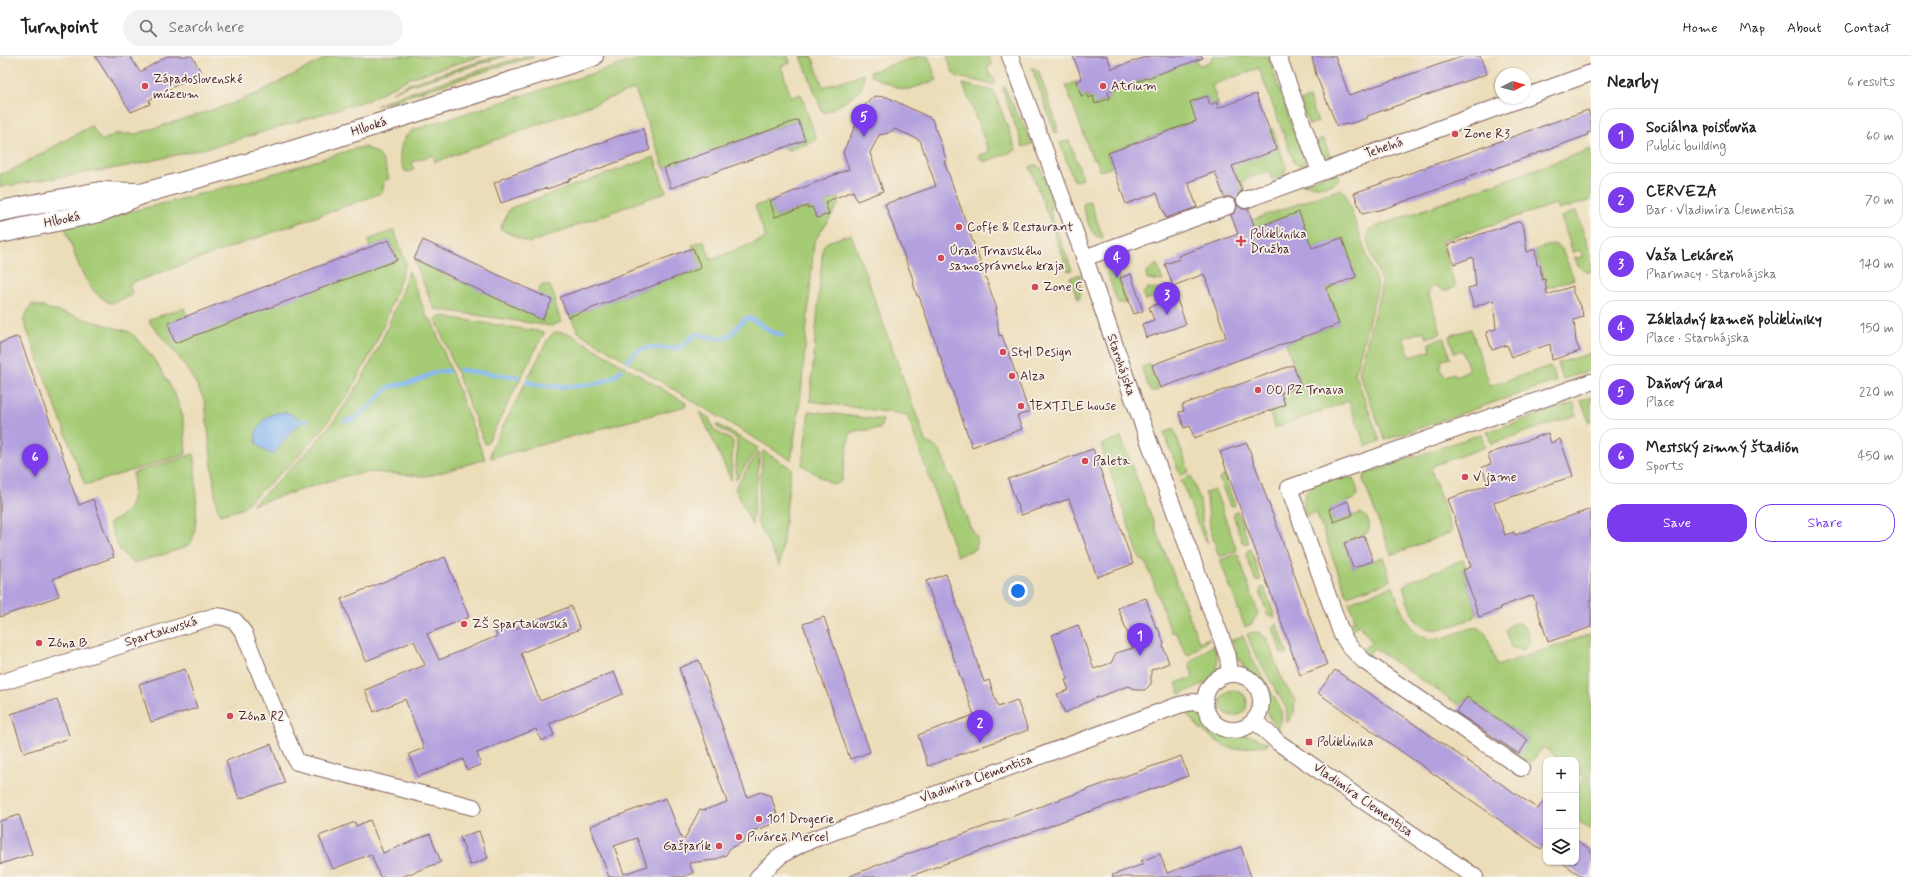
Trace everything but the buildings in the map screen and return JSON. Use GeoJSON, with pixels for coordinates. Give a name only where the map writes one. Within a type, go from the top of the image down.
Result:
{"type":"FeatureCollection","features":[{"type":"Feature","properties":{"kind":"street","name":"Hlboká"},"geometry":{"type":"LineString","coordinates":[[0,233],[100,212],[144,193],[289,152],[593,56]]}},
{"type":"Feature","properties":{"kind":"street","name":"Starohájska"},"geometry":{"type":"LineString","coordinates":[[1010,56],[1222,640],[1228,657],[1230,674]]}},
{"type":"Feature","properties":{"kind":"street"},"geometry":{"type":"LineString","coordinates":[[1278,56],[1320,172]]}},
{"type":"Feature","properties":{"kind":"street","name":"Tehelná"},"geometry":{"type":"LineString","coordinates":[[1531,95],[1591,73]]}},
{"type":"Feature","properties":{"kind":"street","name":"Tehelná"},"geometry":{"type":"LineString","coordinates":[[1245,200],[1507,104]]}},
{"type":"Feature","properties":{"kind":"street","name":"Hlboká"},"geometry":{"type":"LineString","coordinates":[[1,209],[100,192],[144,193]]}},
{"type":"Feature","properties":{"kind":"street"},"geometry":{"type":"LineString","coordinates":[[1084,258],[1228,206]]}},
{"type":"Feature","properties":{"kind":"street"},"geometry":{"type":"LineString","coordinates":[[1521,768],[1364,661],[1349,646],[1339,628],[1289,488],[1591,382]]}},
{"type":"Feature","properties":{"kind":"street","name":"Spartakovská"},"geometry":{"type":"LineString","coordinates":[[0,683],[214,616],[224,616],[235,621],[244,632],[272,704],[297,762],[473,807]]}},
{"type":"Feature","properties":{"kind":"street"},"geometry":{"type":"LineString","coordinates":[[1230,674],[1246,677],[1257,689],[1260,705],[1254,720],[1246,726],[1237,729],[1222,727],[1210,718],[1205,704],[1207,693],[1212,684],[1220,677],[1230,674]]}},
{"type":"Feature","properties":{"kind":"street","name":"Vladimíra Clementisa"},"geometry":{"type":"LineString","coordinates":[[758,877],[781,855],[803,843],[1179,705],[1193,702],[1205,704]]}},
{"type":"Feature","properties":{"kind":"street","name":"Vladimíra Clementisa"},"geometry":{"type":"LineString","coordinates":[[1254,720],[1279,743],[1475,877]]}},
{"type":"Feature","properties":{"kind":"green space"},"geometry":{"type":"Polygon","coordinates":[[[330,56],[482,56],[410,78],[368,100],[220,145],[128,166],[0,187],[0,174],[10,171],[91,126],[102,141],[115,134],[136,134],[234,103],[256,94],[330,56]]]}},
{"type":"Feature","properties":{"kind":"green space"},"geometry":{"type":"Polygon","coordinates":[[[505,56],[392,92],[408,84],[491,58],[505,56]]]}},
{"type":"Feature","properties":{"kind":"green space"},"geometry":{"type":"Polygon","coordinates":[[[525,56],[534,56],[376,106],[399,96],[525,56]]]}},
{"type":"Feature","properties":{"kind":"green space"},"geometry":{"type":"Polygon","coordinates":[[[648,56],[788,56],[790,63],[781,66],[791,97],[801,94],[816,138],[815,141],[787,151],[785,146],[805,139],[797,120],[664,168],[635,89],[435,162],[433,155],[412,162],[414,170],[406,172],[403,167],[400,150],[408,134],[413,130],[648,56]]]}},
{"type":"Feature","properties":{"kind":"green space"},"geometry":{"type":"Polygon","coordinates":[[[801,56],[812,56],[823,87],[863,74],[861,87],[851,98],[825,113],[822,111],[801,56]]]}},
{"type":"Feature","properties":{"kind":"green space"},"geometry":{"type":"Polygon","coordinates":[[[918,56],[928,56],[937,80],[910,89],[901,89],[871,76],[870,72],[918,56]]]}},
{"type":"Feature","properties":{"kind":"green space"},"geometry":{"type":"Polygon","coordinates":[[[947,56],[988,56],[992,65],[987,67],[991,77],[994,76],[995,85],[958,77],[953,73],[947,56]]]}},
{"type":"Feature","properties":{"kind":"green space"},"geometry":{"type":"Polygon","coordinates":[[[1212,56],[1268,56],[1306,166],[1298,165],[1294,162],[1259,68],[1212,85],[1219,107],[1216,102],[1212,110],[1207,96],[1190,102],[1197,120],[1108,153],[1113,167],[1100,171],[1096,158],[1093,160],[1066,86],[1076,82],[1081,95],[1087,94],[1089,98],[1093,96],[1096,104],[1110,98],[1108,92],[1196,60],[1198,64],[1201,65],[1211,61],[1212,56]]]}},
{"type":"Feature","properties":{"kind":"green space"},"geometry":{"type":"Polygon","coordinates":[[[1032,68],[1038,70],[1057,125],[1057,132],[1055,133],[1032,68]]]}},
{"type":"Feature","properties":{"kind":"green space"},"geometry":{"type":"Polygon","coordinates":[[[963,84],[994,91],[1016,150],[984,162],[978,156],[989,152],[963,84]]]}},
{"type":"Feature","properties":{"kind":"green space"},"geometry":{"type":"Polygon","coordinates":[[[1004,86],[1032,144],[1023,147],[1003,91],[1004,86]]]}},
{"type":"Feature","properties":{"kind":"green space"},"geometry":{"type":"Polygon","coordinates":[[[1309,98],[1318,122],[1309,125],[1300,101],[1309,98]]]}},
{"type":"Feature","properties":{"kind":"green space"},"geometry":{"type":"Polygon","coordinates":[[[1272,128],[1286,167],[1285,174],[1272,180],[1269,171],[1242,181],[1245,190],[1242,192],[1232,166],[1272,128]]]}},
{"type":"Feature","properties":{"kind":"green space"},"geometry":{"type":"Polygon","coordinates":[[[1323,138],[1331,158],[1322,155],[1318,151],[1314,142],[1323,138]]]}},
{"type":"Feature","properties":{"kind":"green space"},"geometry":{"type":"Polygon","coordinates":[[[1069,140],[1083,179],[1076,181],[1073,179],[1060,143],[1069,140]]]}},
{"type":"Feature","properties":{"kind":"green space"},"geometry":{"type":"Polygon","coordinates":[[[363,147],[378,155],[386,167],[389,179],[384,180],[383,190],[379,194],[129,284],[133,295],[111,303],[101,298],[87,281],[81,271],[65,227],[210,191],[363,147]]]}},
{"type":"Feature","properties":{"kind":"green space"},"geometry":{"type":"Polygon","coordinates":[[[1591,149],[1591,200],[1559,210],[1556,204],[1441,241],[1456,287],[1443,291],[1434,286],[1428,292],[1441,333],[1427,338],[1424,331],[1403,338],[1410,357],[1431,351],[1429,343],[1444,338],[1450,358],[1442,360],[1440,370],[1446,376],[1453,373],[1455,376],[1469,370],[1462,350],[1454,353],[1449,336],[1471,329],[1490,386],[1550,366],[1556,381],[1385,440],[1359,373],[1382,284],[1367,241],[1369,231],[1373,228],[1591,149]]]}},
{"type":"Feature","properties":{"kind":"green space"},"geometry":{"type":"Polygon","coordinates":[[[654,157],[666,192],[529,243],[500,229],[510,208],[654,157]]]}},
{"type":"Feature","properties":{"kind":"green space"},"geometry":{"type":"Polygon","coordinates":[[[1035,165],[1041,168],[1052,200],[1050,212],[1072,270],[1068,271],[1030,167],[1035,165]]]}},
{"type":"Feature","properties":{"kind":"green space"},"geometry":{"type":"Polygon","coordinates":[[[1337,171],[1339,178],[1332,185],[1316,186],[1301,184],[1337,171]]]}},
{"type":"Feature","properties":{"kind":"green space"},"geometry":{"type":"Polygon","coordinates":[[[1340,189],[1344,191],[1378,286],[1355,373],[1380,441],[1366,447],[1349,401],[1275,428],[1269,411],[1285,405],[1281,393],[1301,386],[1286,343],[1339,324],[1331,300],[1301,310],[1297,299],[1356,277],[1342,238],[1283,259],[1299,213],[1255,228],[1252,220],[1340,189]]]}},
{"type":"Feature","properties":{"kind":"green space"},"geometry":{"type":"Polygon","coordinates":[[[839,197],[839,204],[814,242],[801,395],[791,460],[578,332],[570,316],[700,268],[692,245],[704,241],[711,260],[766,238],[755,206],[770,201],[776,217],[801,207],[802,210],[839,197]]]}},
{"type":"Feature","properties":{"kind":"green space"},"geometry":{"type":"Polygon","coordinates":[[[1090,201],[1103,238],[1098,237],[1092,231],[1087,221],[1083,207],[1084,203],[1090,201]]]}},
{"type":"Feature","properties":{"kind":"green space"},"geometry":{"type":"Polygon","coordinates":[[[1576,211],[1591,255],[1591,272],[1582,270],[1577,263],[1574,257],[1580,258],[1583,256],[1582,252],[1578,250],[1573,253],[1561,217],[1576,211]]]}},
{"type":"Feature","properties":{"kind":"green space"},"geometry":{"type":"Polygon","coordinates":[[[394,230],[406,263],[385,322],[371,353],[351,390],[325,426],[292,463],[241,509],[220,515],[216,503],[205,402],[197,385],[178,356],[150,323],[150,319],[184,308],[187,316],[397,260],[389,240],[370,248],[368,240],[394,230]]]}},
{"type":"Feature","properties":{"kind":"green space"},"geometry":{"type":"Polygon","coordinates":[[[851,234],[926,442],[936,448],[942,455],[948,474],[951,476],[970,527],[977,537],[976,549],[957,556],[907,415],[810,401],[823,247],[827,242],[851,234]]]}},
{"type":"Feature","properties":{"kind":"green space"},"geometry":{"type":"Polygon","coordinates":[[[1554,244],[1562,249],[1574,279],[1547,288],[1534,250],[1554,244]]]}},
{"type":"Feature","properties":{"kind":"green space"},"geometry":{"type":"Polygon","coordinates":[[[414,259],[542,319],[551,300],[537,294],[542,284],[550,286],[556,301],[554,302],[561,322],[552,326],[434,309],[414,259]]]}},
{"type":"Feature","properties":{"kind":"green space"},"geometry":{"type":"Polygon","coordinates":[[[1157,264],[1163,281],[1147,279],[1146,272],[1157,264]]]}},
{"type":"Feature","properties":{"kind":"green space"},"geometry":{"type":"Polygon","coordinates":[[[1116,270],[1127,303],[1118,303],[1107,273],[1116,270]]]}},
{"type":"Feature","properties":{"kind":"green space"},"geometry":{"type":"Polygon","coordinates":[[[409,271],[428,320],[431,319],[485,459],[433,475],[422,476],[371,472],[345,476],[252,505],[288,472],[320,438],[348,400],[361,380],[383,337],[409,271]]]}},
{"type":"Feature","properties":{"kind":"green space"},"geometry":{"type":"Polygon","coordinates":[[[1080,274],[1080,298],[1078,299],[1070,278],[1080,274]]]}},
{"type":"Feature","properties":{"kind":"green space"},"geometry":{"type":"Polygon","coordinates":[[[1148,288],[1167,290],[1168,293],[1145,300],[1143,293],[1148,288]]]}},
{"type":"Feature","properties":{"kind":"green space"},"geometry":{"type":"Polygon","coordinates":[[[32,304],[130,332],[145,348],[161,370],[174,393],[183,419],[186,454],[85,485],[23,319],[32,304]]]}},
{"type":"Feature","properties":{"kind":"green space"},"geometry":{"type":"Polygon","coordinates":[[[439,316],[544,333],[487,444],[485,444],[436,320],[439,316]]]}},
{"type":"Feature","properties":{"kind":"green space"},"geometry":{"type":"Polygon","coordinates":[[[556,332],[570,334],[686,403],[686,406],[491,458],[491,450],[547,341],[551,335],[556,332]]]}},
{"type":"Feature","properties":{"kind":"green space"},"geometry":{"type":"Polygon","coordinates":[[[1591,353],[1591,370],[1563,379],[1558,363],[1591,353]]]}},
{"type":"Feature","properties":{"kind":"green space"},"geometry":{"type":"Polygon","coordinates":[[[1150,364],[1159,390],[1151,392],[1142,367],[1150,364]]]}},
{"type":"Feature","properties":{"kind":"green space"},"geometry":{"type":"Polygon","coordinates":[[[1591,397],[1591,421],[1589,422],[1581,400],[1591,397]]]}},
{"type":"Feature","properties":{"kind":"green space"},"geometry":{"type":"Polygon","coordinates":[[[1574,403],[1576,415],[1491,444],[1487,432],[1574,403]]]}},
{"type":"Feature","properties":{"kind":"green space"},"geometry":{"type":"Polygon","coordinates":[[[809,411],[883,420],[880,429],[854,431],[850,434],[842,480],[838,484],[832,484],[802,465],[809,411]]]}},
{"type":"Feature","properties":{"kind":"green space"},"geometry":{"type":"Polygon","coordinates":[[[700,412],[709,418],[714,430],[733,441],[731,480],[700,412]]]}},
{"type":"Feature","properties":{"kind":"green space"},"geometry":{"type":"Polygon","coordinates":[[[717,424],[758,448],[736,480],[737,439],[717,427],[717,424]]]}},
{"type":"Feature","properties":{"kind":"green space"},"geometry":{"type":"Polygon","coordinates":[[[1174,429],[1189,472],[1180,475],[1164,433],[1174,429]]]}},
{"type":"Feature","properties":{"kind":"green space"},"geometry":{"type":"Polygon","coordinates":[[[1481,434],[1485,447],[1435,465],[1431,469],[1452,532],[1391,555],[1363,479],[1364,474],[1481,434]]]}},
{"type":"Feature","properties":{"kind":"green space"},"geometry":{"type":"Polygon","coordinates":[[[1121,437],[1199,642],[1210,638],[1189,655],[1185,654],[1177,633],[1171,632],[1146,562],[1140,559],[1101,445],[1121,437]]]}},
{"type":"Feature","properties":{"kind":"green space"},"geometry":{"type":"Polygon","coordinates":[[[763,451],[791,468],[780,566],[757,522],[763,451]]]}},
{"type":"Feature","properties":{"kind":"green space"},"geometry":{"type":"Polygon","coordinates":[[[758,452],[760,453],[752,525],[735,488],[758,452]]]}},
{"type":"Feature","properties":{"kind":"green space"},"geometry":{"type":"Polygon","coordinates":[[[194,454],[196,516],[193,538],[185,547],[134,563],[120,550],[109,523],[124,514],[131,503],[133,497],[133,473],[194,454]]]}},
{"type":"Feature","properties":{"kind":"green space"},"geometry":{"type":"Polygon","coordinates":[[[1224,475],[1235,505],[1232,506],[1229,504],[1219,479],[1224,475]]]}},
{"type":"Feature","properties":{"kind":"green space"},"geometry":{"type":"Polygon","coordinates":[[[1342,475],[1353,479],[1357,489],[1357,494],[1355,499],[1329,509],[1334,522],[1361,513],[1368,519],[1369,522],[1369,530],[1367,533],[1344,543],[1353,568],[1383,557],[1391,581],[1347,596],[1316,512],[1306,516],[1304,505],[1304,497],[1312,486],[1342,475]]]}},
{"type":"Feature","properties":{"kind":"green space"},"geometry":{"type":"Polygon","coordinates":[[[1191,476],[1200,500],[1203,528],[1208,543],[1202,535],[1181,480],[1191,476]]]}},
{"type":"Feature","properties":{"kind":"green space"},"geometry":{"type":"Polygon","coordinates":[[[1215,490],[1237,551],[1219,557],[1210,529],[1205,493],[1215,490]]]}},
{"type":"Feature","properties":{"kind":"green space"},"geometry":{"type":"Polygon","coordinates":[[[1237,510],[1249,543],[1242,542],[1234,517],[1234,513],[1237,510]]]}},
{"type":"Feature","properties":{"kind":"green space"},"geometry":{"type":"Polygon","coordinates":[[[1251,549],[1261,580],[1256,581],[1246,555],[1248,550],[1251,549]]]}},
{"type":"Feature","properties":{"kind":"green space"},"geometry":{"type":"Polygon","coordinates":[[[1238,554],[1258,613],[1252,624],[1245,627],[1220,560],[1238,554]]]}},
{"type":"Feature","properties":{"kind":"green space"},"geometry":{"type":"Polygon","coordinates":[[[1463,560],[1467,569],[1463,570],[1477,613],[1474,618],[1438,629],[1430,629],[1423,626],[1416,620],[1411,610],[1405,595],[1404,586],[1408,582],[1463,560]]]}},
{"type":"Feature","properties":{"kind":"green space"},"geometry":{"type":"Polygon","coordinates":[[[1393,586],[1407,622],[1419,635],[1438,639],[1469,629],[1480,629],[1485,632],[1487,636],[1497,666],[1591,634],[1591,830],[1579,821],[1579,786],[1585,777],[1579,772],[1579,757],[1557,757],[1543,747],[1532,762],[1527,760],[1520,761],[1498,745],[1501,741],[1519,753],[1528,740],[1467,697],[1459,705],[1374,648],[1368,656],[1361,651],[1372,642],[1359,624],[1348,633],[1345,625],[1355,620],[1349,602],[1393,586]]]}},
{"type":"Feature","properties":{"kind":"green space"},"geometry":{"type":"Polygon","coordinates":[[[1264,587],[1275,617],[1268,616],[1260,592],[1261,588],[1264,587]]]}},
{"type":"Feature","properties":{"kind":"green space"},"geometry":{"type":"Polygon","coordinates":[[[1515,623],[1521,624],[1528,633],[1528,644],[1522,650],[1511,647],[1506,629],[1515,623]]]}},
{"type":"Feature","properties":{"kind":"green space"},"geometry":{"type":"Polygon","coordinates":[[[1277,624],[1288,654],[1284,655],[1281,653],[1273,628],[1277,624]]]}},
{"type":"Feature","properties":{"kind":"green space"},"geometry":{"type":"Polygon","coordinates":[[[1258,632],[1267,639],[1282,680],[1295,700],[1294,712],[1287,723],[1286,708],[1254,652],[1247,634],[1258,632]]]}},
{"type":"Feature","properties":{"kind":"green space"},"geometry":{"type":"Polygon","coordinates":[[[1243,636],[1253,660],[1281,709],[1282,720],[1277,730],[1267,710],[1265,690],[1259,681],[1244,667],[1237,656],[1231,640],[1243,636]]]}},
{"type":"Feature","properties":{"kind":"green space"},"geometry":{"type":"Polygon","coordinates":[[[1213,645],[1218,664],[1211,678],[1205,683],[1180,694],[1176,683],[1193,677],[1189,663],[1213,645]]]}},
{"type":"Feature","properties":{"kind":"green space"},"geometry":{"type":"Polygon","coordinates":[[[1234,690],[1243,694],[1247,703],[1243,712],[1234,716],[1225,712],[1221,703],[1225,694],[1234,690]]]}},
{"type":"Feature","properties":{"kind":"green space"},"geometry":{"type":"Polygon","coordinates":[[[1185,710],[1197,713],[1217,730],[1226,735],[1251,736],[1268,743],[1267,746],[1236,749],[1223,745],[1193,722],[1185,710]]]}},
{"type":"Feature","properties":{"kind":"water"},"geometry":{"type":"Polygon","coordinates":[[[286,412],[301,420],[301,423],[289,434],[275,453],[268,453],[259,446],[257,442],[256,437],[259,427],[266,418],[271,415],[286,412]]]}},
{"type":"Feature","properties":{"kind":"waterway"},"geometry":{"type":"LineString","coordinates":[[627,361],[634,354],[646,348],[681,347],[696,334],[716,338],[727,337],[748,318],[769,330],[782,335]]}},
{"type":"Feature","properties":{"kind":"waterway"},"geometry":{"type":"LineString","coordinates":[[460,370],[518,377]]}},
{"type":"Feature","properties":{"kind":"waterway"},"geometry":{"type":"LineString","coordinates":[[527,382],[549,386],[577,386],[604,381],[614,377],[621,370]]}},
{"type":"Feature","properties":{"kind":"waterway"},"geometry":{"type":"LineString","coordinates":[[345,421],[354,419],[366,410],[389,387],[414,382],[436,372],[448,371]]}},
{"type":"Feature","properties":{"kind":"waterway"},"geometry":{"type":"LineString","coordinates":[[301,421],[306,421]]}},
{"type":"Feature","properties":{"kind":"place","name":"Západoslovenské múzeum"},"geometry":{"type":"Point","coordinates":[145,86]}},
{"type":"Feature","properties":{"kind":"place","name":"Atrium"},"geometry":{"type":"Point","coordinates":[1103,86]}},
{"type":"Feature","properties":{"kind":"place","name":"Zone R3"},"geometry":{"type":"Point","coordinates":[1455,134]}},
{"type":"Feature","properties":{"kind":"place","name":"Daňový úrad"},"geometry":{"type":"Point","coordinates":[864,137]}},
{"type":"Feature","properties":{"kind":"place","name":"Coffe & Restaurant"},"geometry":{"type":"Point","coordinates":[959,227]}},
{"type":"Feature","properties":{"kind":"place","name":"Poliklinika Družba"},"geometry":{"type":"Point","coordinates":[1241,241]}},
{"type":"Feature","properties":{"kind":"place","name":"Úrad Trnavského samosprávneho kraja"},"geometry":{"type":"Point","coordinates":[941,258]}},
{"type":"Feature","properties":{"kind":"place","name":"Základný kameň polikliniky"},"geometry":{"type":"Point","coordinates":[1117,278]}},
{"type":"Feature","properties":{"kind":"place","name":"Zone C"},"geometry":{"type":"Point","coordinates":[1035,287]}},
{"type":"Feature","properties":{"kind":"place","name":"Vaša Lekáreň"},"geometry":{"type":"Point","coordinates":[1167,315]}},
{"type":"Feature","properties":{"kind":"place","name":"Styl Design"},"geometry":{"type":"Point","coordinates":[1003,352]}},
{"type":"Feature","properties":{"kind":"place","name":"Alza"},"geometry":{"type":"Point","coordinates":[1012,376]}},
{"type":"Feature","properties":{"kind":"place","name":"OO PZ Trnava"},"geometry":{"type":"Point","coordinates":[1258,390]}},
{"type":"Feature","properties":{"kind":"place","name":"TEXTILE house"},"geometry":{"type":"Point","coordinates":[1021,406]}},
{"type":"Feature","properties":{"kind":"place","name":"Paleta"},"geometry":{"type":"Point","coordinates":[1085,461]}},
{"type":"Feature","properties":{"kind":"place","name":"Mestský zimný štadión"},"geometry":{"type":"Point","coordinates":[35,477]}},
{"type":"Feature","properties":{"kind":"place","name":"V jame"},"geometry":{"type":"Point","coordinates":[1465,477]}},
{"type":"Feature","properties":{"kind":"place","name":"ZŠ Spartakovská"},"geometry":{"type":"Point","coordinates":[464,624]}},
{"type":"Feature","properties":{"kind":"place","name":"Zóna B"},"geometry":{"type":"Point","coordinates":[39,643]}},
{"type":"Feature","properties":{"kind":"place","name":"Sociálna poisťovňa"},"geometry":{"type":"Point","coordinates":[1140,656]}},
{"type":"Feature","properties":{"kind":"place","name":"Zóna R2"},"geometry":{"type":"Point","coordinates":[230,716]}},
{"type":"Feature","properties":{"kind":"place","name":"Poliklinika"},"geometry":{"type":"Point","coordinates":[1309,742]}},
{"type":"Feature","properties":{"kind":"place","name":"CERVEZA"},"geometry":{"type":"Point","coordinates":[980,743]}},
{"type":"Feature","properties":{"kind":"place","name":"101 Drogerie"},"geometry":{"type":"Point","coordinates":[759,819]}},
{"type":"Feature","properties":{"kind":"place","name":"Piváreň Mercel"},"geometry":{"type":"Point","coordinates":[739,837]}},
{"type":"Feature","properties":{"kind":"place","name":"Gašparík"},"geometry":{"type":"Point","coordinates":[719,846]}}]}
